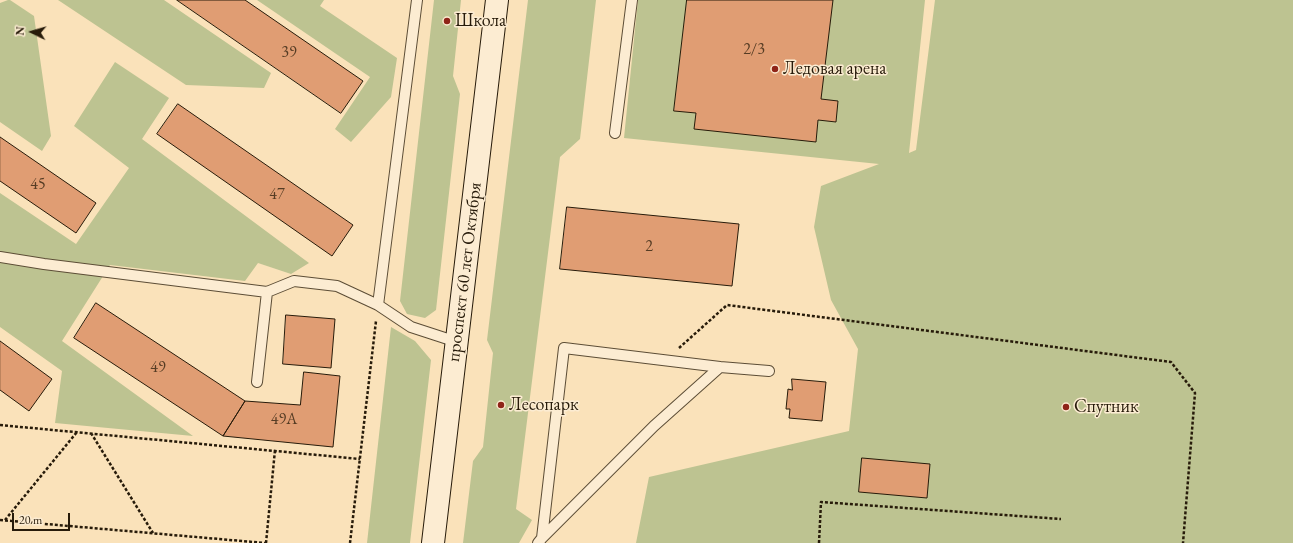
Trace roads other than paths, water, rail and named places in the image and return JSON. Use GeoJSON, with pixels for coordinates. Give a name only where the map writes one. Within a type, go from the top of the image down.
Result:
{"type":"FeatureCollection","features":[{"type":"Feature","properties":{"kind":"main road","name":"проспект 60 лет Октября"},"geometry":{"type":"LineString","coordinates":[[432,543],[497,0]]}},
{"type":"Feature","properties":{"kind":"lane"},"geometry":{"type":"LineString","coordinates":[[378,305],[417,0]]}},
{"type":"Feature","properties":{"kind":"lane"},"geometry":{"type":"LineString","coordinates":[[616,133],[632,0]]}},
{"type":"Feature","properties":{"kind":"lane"},"geometry":{"type":"LineString","coordinates":[[0,257],[44,264],[267,292],[294,281],[338,286],[378,305],[411,327],[457,342]]}},
{"type":"Feature","properties":{"kind":"lane"},"geometry":{"type":"LineString","coordinates":[[257,382],[267,292]]}},
{"type":"Feature","properties":{"kind":"lane"},"geometry":{"type":"LineString","coordinates":[[540,540],[564,348],[769,371]]}},
{"type":"Feature","properties":{"kind":"lane"},"geometry":{"type":"LineString","coordinates":[[540,540],[654,426],[720,366]]}},
{"type":"Feature","properties":{"kind":"place","name":"Школа"},"geometry":{"type":"Point","coordinates":[447,21]}},
{"type":"Feature","properties":{"kind":"place","name":"Ледовая арена"},"geometry":{"type":"Point","coordinates":[775,69]}},
{"type":"Feature","properties":{"kind":"place","name":"Лесопарк"},"geometry":{"type":"Point","coordinates":[501,405]}},
{"type":"Feature","properties":{"kind":"place","name":"Спутник"},"geometry":{"type":"Point","coordinates":[1066,407]}}]}
